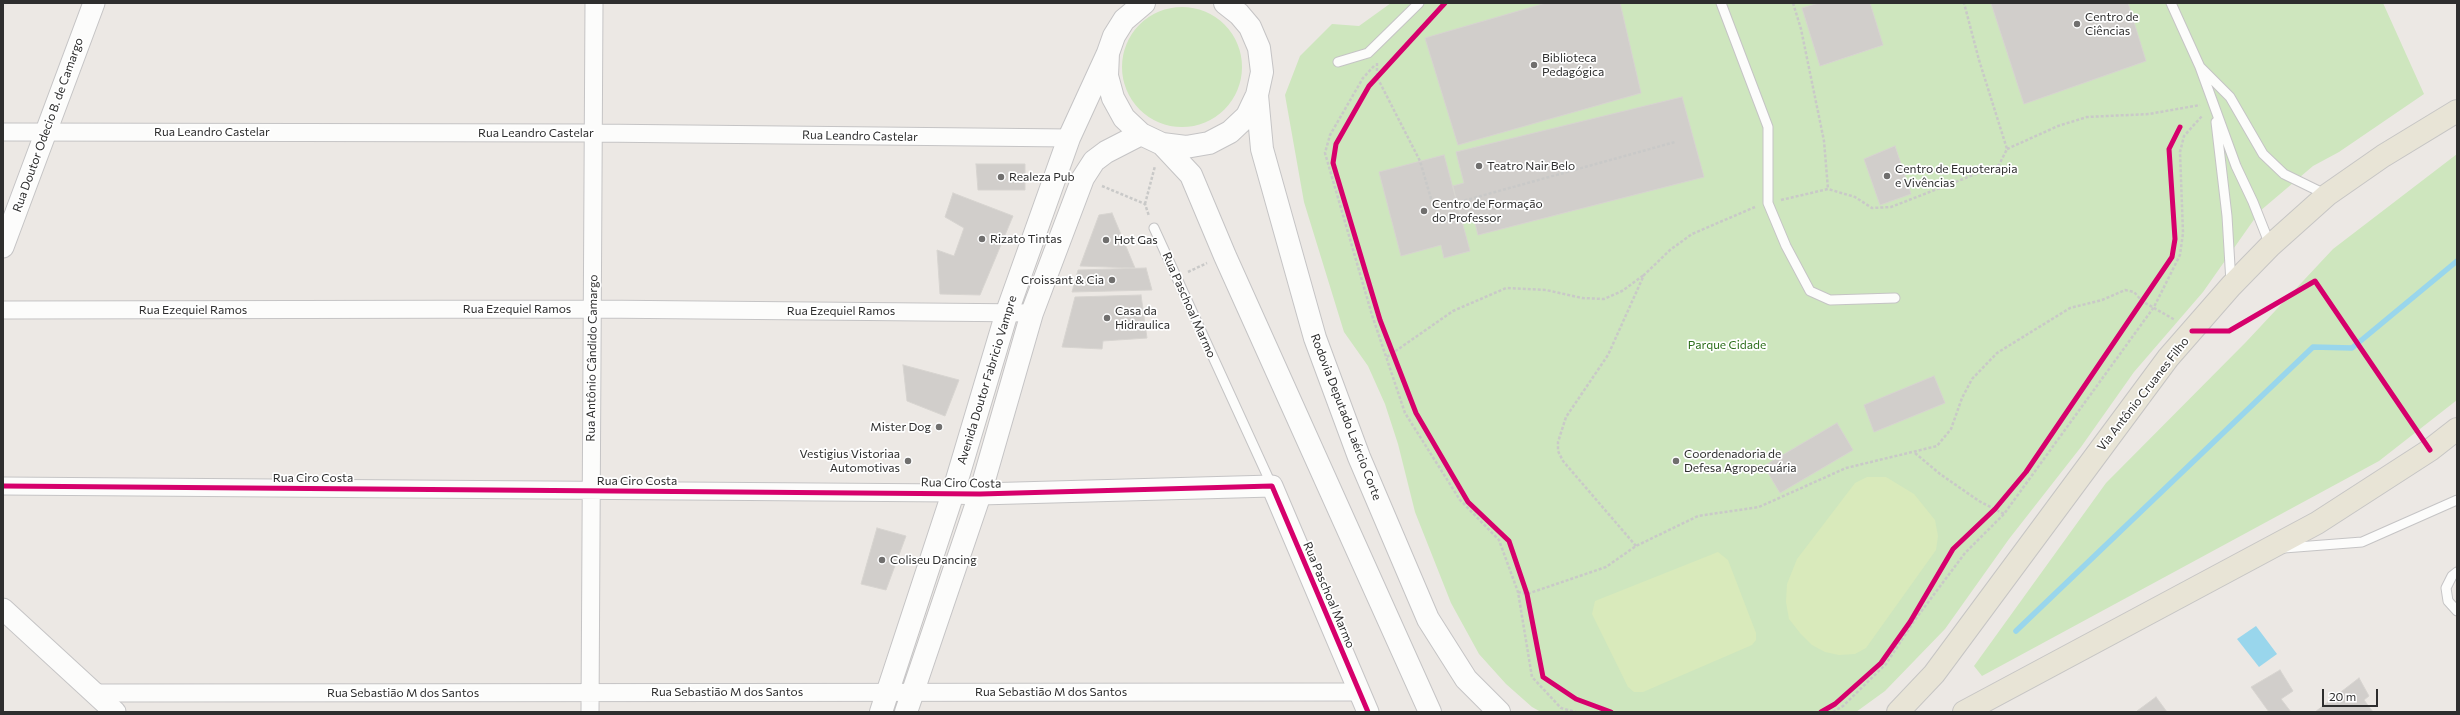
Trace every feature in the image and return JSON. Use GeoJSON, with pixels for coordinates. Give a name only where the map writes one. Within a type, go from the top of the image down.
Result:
{"type":"FeatureCollection","features":[{"type":"Feature","properties":{"kind":"main road"},"geometry":{"type":"LineString","coordinates":[[1144,3],[1125,12],[1108,53],[1107,76],[1113,98],[1124,118],[1141,134],[1162,144],[1186,147],[1209,143],[1230,132],[1247,116],[1258,95],[1262,72],[1259,48],[1250,27],[1226,3]]}},
{"type":"Feature","properties":{"kind":"main road"},"geometry":{"type":"LineString","coordinates":[[1250,27],[1251,3]]}},
{"type":"Feature","properties":{"kind":"main road","name":"Avenida Doutor Fabricio Vampre"},"geometry":{"type":"LineString","coordinates":[[885,702],[953,493],[1007,312],[1069,138],[1108,53]]}},
{"type":"Feature","properties":{"kind":"main road","name":"Rodovia Deputado Laércio Corte"},"geometry":{"type":"LineString","coordinates":[[1258,95],[1262,149],[1266,164],[1316,338],[1359,457],[1428,619],[1466,679],[1499,712]]}},
{"type":"Feature","properties":{"kind":"main road","name":"Via Antônio Cruanes Filho"},"geometry":{"type":"LineString","coordinates":[[1898,712],[1934,674],[2168,358],[2231,286],[2270,246],[2327,195],[2384,156],[2457,111]]}},
{"type":"Feature","properties":{"kind":"main road","name":"Avenida Doutor Fabricio Vampre"},"geometry":{"type":"LineString","coordinates":[[910,702],[980,494],[1032,313],[1083,178],[1094,161],[1106,152],[1141,134]]}},
{"type":"Feature","properties":{"kind":"main road"},"geometry":{"type":"LineString","coordinates":[[1162,144],[1191,175],[1225,256],[1399,639],[1430,712]]}},
{"type":"Feature","properties":{"kind":"main road"},"geometry":{"type":"LineString","coordinates":[[1964,712],[2317,523],[2430,450],[2457,429]]}},
{"type":"Feature","properties":{"kind":"main road"},"geometry":{"type":"LineString","coordinates":[[1399,639],[1420,712]]}},
{"type":"Feature","properties":{"kind":"street","name":"Rua Doutor Odecio B. de Camargo"},"geometry":{"type":"LineString","coordinates":[[3,247],[94,3]]}},
{"type":"Feature","properties":{"kind":"street","name":"Rua Antônio Cândido Camargo"},"geometry":{"type":"LineString","coordinates":[[590,712],[590,490],[593,309],[594,3]]}},
{"type":"Feature","properties":{"kind":"street","name":"Rua Leandro Castelar"},"geometry":{"type":"LineString","coordinates":[[3,132],[594,133],[1069,138]]}},
{"type":"Feature","properties":{"kind":"street","name":"Rua Ezequiel Ramos"},"geometry":{"type":"LineString","coordinates":[[3,310],[593,309],[1032,313]]}},
{"type":"Feature","properties":{"kind":"street","name":"Rua Ciro Costa"},"geometry":{"type":"LineString","coordinates":[[3,486],[980,494],[1272,486]]}},
{"type":"Feature","properties":{"kind":"street","name":"Rua Paschoal Marmo"},"geometry":{"type":"LineString","coordinates":[[1272,486],[1368,712]]}},
{"type":"Feature","properties":{"kind":"street"},"geometry":{"type":"LineString","coordinates":[[3,609],[115,712]]}},
{"type":"Feature","properties":{"kind":"street","name":"Rua Sebastião M dos Santos"},"geometry":{"type":"LineString","coordinates":[[94,693],[591,693],[910,702],[1359,692]]}},
{"type":"Feature","properties":{"kind":"lane"},"geometry":{"type":"LineString","coordinates":[[1338,62],[1368,53],[1419,3]]}},
{"type":"Feature","properties":{"kind":"lane"},"geometry":{"type":"LineString","coordinates":[[1721,3],[1768,127],[1768,203],[1786,246],[1810,291],[1830,300],[1895,298]]}},
{"type":"Feature","properties":{"kind":"lane"},"geometry":{"type":"LineString","coordinates":[[2171,3],[2200,67],[2236,166],[2253,202],[2270,246]]}},
{"type":"Feature","properties":{"kind":"lane"},"geometry":{"type":"LineString","coordinates":[[2200,67],[2230,97],[2263,154],[2284,174],[2327,195]]}},
{"type":"Feature","properties":{"kind":"lane"},"geometry":{"type":"LineString","coordinates":[[2214,103],[2230,97]]}},
{"type":"Feature","properties":{"kind":"lane"},"geometry":{"type":"LineString","coordinates":[[2214,103],[2227,216],[2231,286]]}},
{"type":"Feature","properties":{"kind":"lane","name":"Rua Paschoal Marmo"},"geometry":{"type":"LineString","coordinates":[[1154,228],[1175,278],[1272,486]]}},
{"type":"Feature","properties":{"kind":"lane"},"geometry":{"type":"LineString","coordinates":[[2269,549],[2362,542],[2457,500]]}},
{"type":"Feature","properties":{"kind":"lane"},"geometry":{"type":"LineString","coordinates":[[2457,572],[2452,576],[2446,588],[2448,601],[2457,611]]}},
{"type":"Feature","properties":{"kind":"path"},"geometry":{"type":"LineString","coordinates":[[1793,3],[1801,29],[1824,141],[1828,189]]}},
{"type":"Feature","properties":{"kind":"path"},"geometry":{"type":"LineString","coordinates":[[1964,3],[1979,60],[2007,149]]}},
{"type":"Feature","properties":{"kind":"path"},"geometry":{"type":"LineString","coordinates":[[1381,57],[1363,78],[1330,135],[1325,153],[1372,315],[1406,413],[1460,500],[1499,540],[1518,592],[1532,677],[1561,708],[1576,712]]}},
{"type":"Feature","properties":{"kind":"path"},"geometry":{"type":"LineString","coordinates":[[1377,63],[1377,77],[1420,161],[1434,209],[1675,142]]}},
{"type":"Feature","properties":{"kind":"path"},"geometry":{"type":"LineString","coordinates":[[1373,82],[1382,71]]}},
{"type":"Feature","properties":{"kind":"path"},"geometry":{"type":"LineString","coordinates":[[1387,358],[1453,311],[1506,288],[1546,290],[1582,298],[1604,299],[1622,291],[1644,275],[1670,250],[1692,234],[1740,212],[1768,203],[1828,189],[1855,197],[1872,208],[1891,206],[1999,165],[2007,149],[2058,126],[2088,117],[2149,114],[2214,103]]}},
{"type":"Feature","properties":{"kind":"path"},"geometry":{"type":"LineString","coordinates":[[1833,712],[1843,706],[1886,664],[1914,621],[1965,553],[2004,514],[2154,307],[2180,255],[2182,233],[2180,152],[2184,136],[2214,103]]}},
{"type":"Feature","properties":{"kind":"path"},"geometry":{"type":"LineString","coordinates":[[1154,228],[1144,204],[1162,144]]}},
{"type":"Feature","properties":{"kind":"path"},"geometry":{"type":"LineString","coordinates":[[1334,157],[1333,163],[1386,334]]}},
{"type":"Feature","properties":{"kind":"path"},"geometry":{"type":"LineString","coordinates":[[1083,178],[1144,204]]}},
{"type":"Feature","properties":{"kind":"path"},"geometry":{"type":"LineString","coordinates":[[1175,278],[1225,256]]}},
{"type":"Feature","properties":{"kind":"path"},"geometry":{"type":"LineString","coordinates":[[1636,546],[1563,461],[1558,451],[1558,442],[1566,417],[1608,355],[1644,275]]}},
{"type":"Feature","properties":{"kind":"path"},"geometry":{"type":"LineString","coordinates":[[1518,592],[1527,594],[1606,567],[1636,546],[1698,516],[1759,506],[1846,468],[1915,453],[1937,446],[1951,429],[1962,398],[1972,380],[1997,353],[2070,308],[2102,300],[2125,290],[2134,292],[2142,301],[2192,330]]}},
{"type":"Feature","properties":{"kind":"path"},"geometry":{"type":"LineString","coordinates":[[2137,308],[2146,295]]}},
{"type":"Feature","properties":{"kind":"path"},"geometry":{"type":"LineString","coordinates":[[1391,348],[1396,362]]}},
{"type":"Feature","properties":{"kind":"path"},"geometry":{"type":"LineString","coordinates":[[1915,453],[1940,474],[2004,514]]}},
{"type":"Feature","properties":{"kind":"path"},"geometry":{"type":"LineString","coordinates":[[2022,478],[2035,459]]}},
{"type":"Feature","properties":{"kind":"path"},"geometry":{"type":"LineString","coordinates":[[1456,481],[1468,502],[1503,535]]}},
{"type":"Feature","properties":{"kind":"path"},"geometry":{"type":"LineString","coordinates":[[1990,513],[2000,504]]}},
{"type":"Feature","properties":{"kind":"path"},"geometry":{"type":"LineString","coordinates":[[1524,588],[1527,594],[1528,602]]}},
{"type":"Feature","properties":{"kind":"path"},"geometry":{"type":"LineString","coordinates":[[1826,709],[1835,704],[1881,663],[1925,595]]}},
{"type":"Feature","properties":{"kind":"green space","name":"Parque Cidade"},"geometry":{"type":"Polygon","coordinates":[[[1391,3],[2383,3],[2424,94],[2339,152],[2313,166],[2260,211],[2203,292],[2134,372],[2081,447],[2009,539],[1945,629],[1885,691],[1856,712],[1541,712],[1532,707],[1506,684],[1479,654],[1451,603],[1415,512],[1398,444],[1385,404],[1368,366],[1344,332],[1304,202],[1285,95],[1300,56],[1332,24],[1359,26],[1391,3]]]}},
{"type":"Feature","properties":{"kind":"green space"},"geometry":{"type":"Polygon","coordinates":[[[1182,7],[1194,8],[1205,12],[1215,17],[1224,25],[1232,34],[1237,44],[1241,55],[1241,79],[1237,90],[1232,100],[1224,109],[1215,117],[1205,122],[1194,126],[1182,127],[1170,126],[1159,122],[1149,117],[1140,109],[1132,100],[1127,90],[1123,79],[1122,67],[1123,55],[1127,44],[1132,34],[1140,25],[1149,17],[1159,12],[1170,8],[1182,7]]]}},
{"type":"Feature","properties":{"kind":"green space"},"geometry":{"type":"Polygon","coordinates":[[[2457,154],[2457,400],[2379,461],[1982,676],[1974,666],[2106,483],[2246,342],[2333,249],[2457,154]]]}},
{"type":"Feature","properties":{"kind":"green space"},"geometry":{"type":"Polygon","coordinates":[[[1867,477],[1886,477],[1914,494],[1935,520],[1938,536],[1936,550],[1866,648],[1855,654],[1839,655],[1825,652],[1812,645],[1789,619],[1786,602],[1787,584],[1797,559],[1855,483],[1867,477]]]}},
{"type":"Feature","properties":{"kind":"green space"},"geometry":{"type":"Polygon","coordinates":[[[1718,552],[1728,560],[1756,633],[1756,640],[1752,645],[1643,692],[1634,692],[1628,687],[1592,614],[1595,601],[1718,552]]]}},
{"type":"Feature","properties":{"kind":"water"},"geometry":{"type":"Polygon","coordinates":[[[2256,626],[2277,654],[2259,667],[2237,639],[2256,626]]]}},
{"type":"Feature","properties":{"kind":"building","name":"Biblioteca Pedagógica"},"geometry":{"type":"Polygon","coordinates":[[[1546,3],[1620,3],[1641,93],[1458,145],[1425,38],[1546,3]]]}},
{"type":"Feature","properties":{"kind":"building"},"geometry":{"type":"Polygon","coordinates":[[[1819,3],[1870,3],[1883,45],[1820,66],[1802,8],[1819,3]]]}},
{"type":"Feature","properties":{"kind":"building"},"geometry":{"type":"Polygon","coordinates":[[[1991,3],[2128,3],[2146,61],[2024,104],[1991,3]]]}},
{"type":"Feature","properties":{"kind":"building"},"geometry":{"type":"Polygon","coordinates":[[[1682,97],[1704,177],[1478,235],[1473,215],[1461,219],[1453,186],[1464,183],[1456,152],[1682,97]]]}},
{"type":"Feature","properties":{"kind":"building","name":"Centro de Equoterapia e Vivências"},"geometry":{"type":"Polygon","coordinates":[[[1895,146],[1911,194],[1880,205],[1864,159],[1895,146]]]}},
{"type":"Feature","properties":{"kind":"building","name":"Centro de Formação do Professor"},"geometry":{"type":"Polygon","coordinates":[[[1444,155],[1470,251],[1444,258],[1441,245],[1401,256],[1379,172],[1444,155]]]}},
{"type":"Feature","properties":{"kind":"building","name":"Realeza Pub"},"geometry":{"type":"Polygon","coordinates":[[[976,164],[1025,164],[1025,190],[978,190],[976,164]]]}},
{"type":"Feature","properties":{"kind":"building","name":"Rizato Tintas"},"geometry":{"type":"Polygon","coordinates":[[[953,193],[1013,216],[980,295],[940,294],[937,250],[954,256],[964,228],[945,217],[953,193]]]}},
{"type":"Feature","properties":{"kind":"building","name":"Hot Gas"},"geometry":{"type":"Polygon","coordinates":[[[1112,213],[1135,268],[1080,266],[1099,215],[1112,213]]]}},
{"type":"Feature","properties":{"kind":"building","name":"Croissant & Cia"},"geometry":{"type":"Polygon","coordinates":[[[1146,268],[1152,290],[1072,292],[1078,270],[1146,268]]]}},
{"type":"Feature","properties":{"kind":"building","name":"Casa da Hidraulica"},"geometry":{"type":"Polygon","coordinates":[[[1141,295],[1147,338],[1103,341],[1102,349],[1062,347],[1075,297],[1141,295]]]}},
{"type":"Feature","properties":{"kind":"building"},"geometry":{"type":"Polygon","coordinates":[[[903,365],[959,380],[945,416],[907,401],[903,365]]]}},
{"type":"Feature","properties":{"kind":"building"},"geometry":{"type":"Polygon","coordinates":[[[1934,376],[1945,403],[1874,432],[1864,405],[1934,376]]]}},
{"type":"Feature","properties":{"kind":"building"},"geometry":{"type":"Polygon","coordinates":[[[1837,423],[1853,450],[1780,493],[1764,466],[1837,423]]]}},
{"type":"Feature","properties":{"kind":"building","name":"Coliseu Dancing"},"geometry":{"type":"Polygon","coordinates":[[[877,528],[906,536],[886,590],[861,584],[877,528]]]}},
{"type":"Feature","properties":{"kind":"building"},"geometry":{"type":"Polygon","coordinates":[[[2280,670],[2293,691],[2281,699],[2291,712],[2269,712],[2251,687],[2280,670]]]}},
{"type":"Feature","properties":{"kind":"building"},"geometry":{"type":"Polygon","coordinates":[[[2359,678],[2369,696],[2364,700],[2373,712],[2315,712],[2359,678]]]}},
{"type":"Feature","properties":{"kind":"building"},"geometry":{"type":"Polygon","coordinates":[[[2156,697],[2167,712],[2137,712],[2137,711],[2156,697]]]}},
{"type":"Feature","properties":{"kind":"waterway"},"geometry":{"type":"LineString","coordinates":[[2016,631],[2313,347],[2352,348],[2457,261]]}},
{"type":"Feature","properties":{"kind":"cycle path"},"geometry":{"type":"LineString","coordinates":[[1445,3],[1369,86],[1336,144],[1333,163],[1380,320],[1416,413],[1468,502],[1509,541],[1527,594],[1543,677],[1576,699],[1611,712]]}},
{"type":"Feature","properties":{"kind":"cycle path"},"geometry":{"type":"LineString","coordinates":[[1821,712],[1835,704],[1881,663],[1910,622],[1953,549],[1995,509],[2026,472],[2172,257],[2175,239],[2169,149],[2180,127]]}},
{"type":"Feature","properties":{"kind":"cycle path"},"geometry":{"type":"LineString","coordinates":[[2192,331],[2229,331],[2315,281],[2430,450]]}},
{"type":"Feature","properties":{"kind":"cycle path"},"geometry":{"type":"LineString","coordinates":[[3,486],[980,494],[1272,486],[1368,712]]}},
{"type":"Feature","properties":{"kind":"place","name":"Centro de Ciências"},"geometry":{"type":"Point","coordinates":[2077,24]}},
{"type":"Feature","properties":{"kind":"place","name":"Biblioteca Pedagógica"},"geometry":{"type":"Point","coordinates":[1534,65]}},
{"type":"Feature","properties":{"kind":"place","name":"Teatro Nair Belo"},"geometry":{"type":"Point","coordinates":[1479,166]}},
{"type":"Feature","properties":{"kind":"place","name":"Centro de Equoterapia e Vivências"},"geometry":{"type":"Point","coordinates":[1887,176]}},
{"type":"Feature","properties":{"kind":"place","name":"Realeza Pub"},"geometry":{"type":"Point","coordinates":[1001,177]}},
{"type":"Feature","properties":{"kind":"place","name":"Centro de Formação do Professor"},"geometry":{"type":"Point","coordinates":[1424,211]}},
{"type":"Feature","properties":{"kind":"place","name":"Rizato Tintas"},"geometry":{"type":"Point","coordinates":[982,239]}},
{"type":"Feature","properties":{"kind":"place","name":"Hot Gas"},"geometry":{"type":"Point","coordinates":[1106,240]}},
{"type":"Feature","properties":{"kind":"place","name":"Croissant & Cia"},"geometry":{"type":"Point","coordinates":[1112,280]}},
{"type":"Feature","properties":{"kind":"place","name":"Casa da Hidraulica"},"geometry":{"type":"Point","coordinates":[1107,318]}},
{"type":"Feature","properties":{"kind":"place","name":"Mister Dog"},"geometry":{"type":"Point","coordinates":[939,427]}},
{"type":"Feature","properties":{"kind":"place","name":"Vestigius Vistoriaa Automotivas"},"geometry":{"type":"Point","coordinates":[908,461]}},
{"type":"Feature","properties":{"kind":"place","name":"Coordenadoria de Defesa Agropecuária"},"geometry":{"type":"Point","coordinates":[1676,461]}},
{"type":"Feature","properties":{"kind":"place","name":"Coliseu Dancing"},"geometry":{"type":"Point","coordinates":[882,560]}}]}
